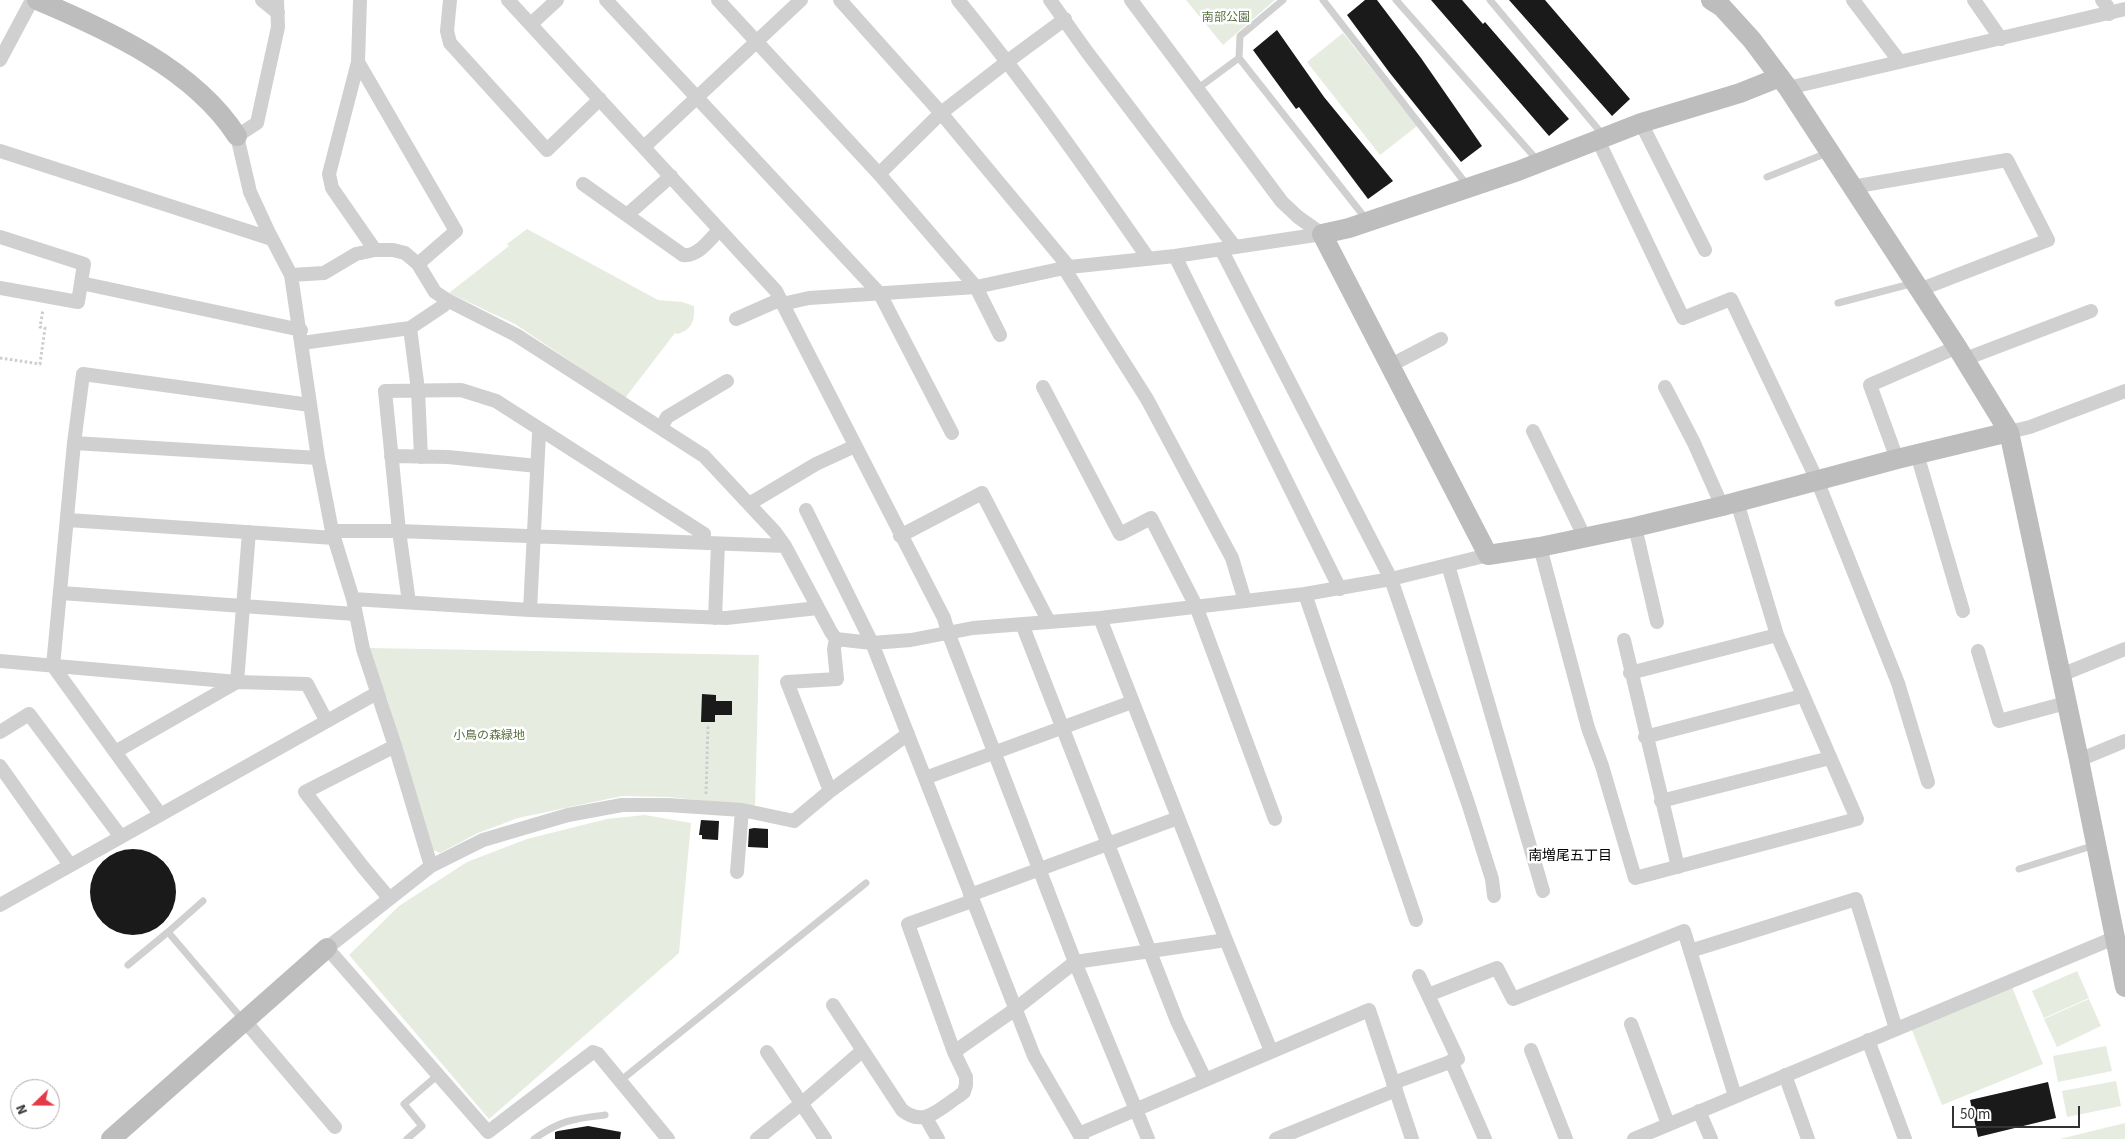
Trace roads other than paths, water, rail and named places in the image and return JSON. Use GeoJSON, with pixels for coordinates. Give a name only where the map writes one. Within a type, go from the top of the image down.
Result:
{"type":"FeatureCollection","features":[{"type":"Feature","properties":{"kind":"street"},"geometry":{"type":"LineString","coordinates":[[0,60],[32,0]]}},
{"type":"Feature","properties":{"kind":"street"},"geometry":{"type":"LineString","coordinates":[[37,0],[60,5],[128,42],[163,65],[209,102],[229,124],[236,136],[250,192],[272,239],[292,275],[318,458],[333,535],[353,599],[363,649],[395,746],[431,866]]}},
{"type":"Feature","properties":{"kind":"street"},"geometry":{"type":"LineString","coordinates":[[236,136],[257,123],[278,26],[278,7],[262,0]]}},
{"type":"Feature","properties":{"kind":"street"},"geometry":{"type":"LineString","coordinates":[[360,0],[358,62],[328,174],[332,188],[375,250]]}},
{"type":"Feature","properties":{"kind":"street"},"geometry":{"type":"LineString","coordinates":[[450,0],[446,31],[450,43],[547,150],[600,99]]}},
{"type":"Feature","properties":{"kind":"street"},"geometry":{"type":"LineString","coordinates":[[508,0],[776,292],[900,536],[944,618],[1075,962],[1148,1139]]}},
{"type":"Feature","properties":{"kind":"street"},"geometry":{"type":"LineString","coordinates":[[531,24],[557,0]]}},
{"type":"Feature","properties":{"kind":"street"},"geometry":{"type":"LineString","coordinates":[[606,0],[880,294],[952,433]]}},
{"type":"Feature","properties":{"kind":"street"},"geometry":{"type":"LineString","coordinates":[[718,0],[879,174],[976,287],[1000,335]]}},
{"type":"Feature","properties":{"kind":"street"},"geometry":{"type":"LineString","coordinates":[[644,147],[801,0]]}},
{"type":"Feature","properties":{"kind":"street"},"geometry":{"type":"LineString","coordinates":[[840,0],[942,113],[1067,267],[1152,408],[1232,558],[1245,601]]}},
{"type":"Feature","properties":{"kind":"street"},"geometry":{"type":"LineString","coordinates":[[958,0],[1008,61],[1046,112],[1148,258]]}},
{"type":"Feature","properties":{"kind":"street"},"geometry":{"type":"LineString","coordinates":[[1050,0],[1087,52],[1235,247]]}},
{"type":"Feature","properties":{"kind":"street"},"geometry":{"type":"LineString","coordinates":[[1131,0],[1282,202],[1298,217],[1322,234],[1488,555]]}},
{"type":"Feature","properties":{"kind":"street"},"geometry":{"type":"LineString","coordinates":[[1711,0],[1722,8],[1752,40],[1784,83],[1961,353],[2009,432],[2079,760],[2114,938],[2124,977]]}},
{"type":"Feature","properties":{"kind":"street"},"geometry":{"type":"LineString","coordinates":[[1853,0],[1900,62]]}},
{"type":"Feature","properties":{"kind":"street"},"geometry":{"type":"LineString","coordinates":[[1974,0],[2001,39]]}},
{"type":"Feature","properties":{"kind":"street"},"geometry":{"type":"LineString","coordinates":[[2102,0],[2107,6],[2109,14]]}},
{"type":"Feature","properties":{"kind":"street"},"geometry":{"type":"LineString","coordinates":[[736,319],[780,302],[809,298],[976,287],[1067,267],[1175,256],[1322,234],[1368,222],[1540,163],[1641,123],[1740,93],[1900,62],[2125,9]]}},
{"type":"Feature","properties":{"kind":"street"},"geometry":{"type":"LineString","coordinates":[[879,174],[942,113],[1065,19]]}},
{"type":"Feature","properties":{"kind":"street"},"geometry":{"type":"LineString","coordinates":[[358,62],[456,231],[418,264]]}},
{"type":"Feature","properties":{"kind":"street"},"geometry":{"type":"LineString","coordinates":[[1641,123],[1706,250]]}},
{"type":"Feature","properties":{"kind":"street"},"geometry":{"type":"LineString","coordinates":[[1602,139],[1683,318],[1732,298],[1817,480],[1898,683],[1928,782]]}},
{"type":"Feature","properties":{"kind":"street"},"geometry":{"type":"LineString","coordinates":[[0,151],[272,239]]}},
{"type":"Feature","properties":{"kind":"street"},"geometry":{"type":"LineString","coordinates":[[1852,187],[2007,160],[2048,240],[1917,286]]}},
{"type":"Feature","properties":{"kind":"street"},"geometry":{"type":"LineString","coordinates":[[626,215],[671,176]]}},
{"type":"Feature","properties":{"kind":"street"},"geometry":{"type":"LineString","coordinates":[[583,184],[683,255],[688,256],[697,251],[719,230]]}},
{"type":"Feature","properties":{"kind":"street"},"geometry":{"type":"LineString","coordinates":[[0,237],[84,264],[78,302],[0,288]]}},
{"type":"Feature","properties":{"kind":"street"},"geometry":{"type":"LineString","coordinates":[[1221,249],[1391,579],[1465,804],[1492,879],[1494,896]]}},
{"type":"Feature","properties":{"kind":"street"},"geometry":{"type":"LineString","coordinates":[[292,275],[324,273],[356,254],[375,250],[393,250],[405,253],[418,264],[435,292],[516,335],[704,456],[775,532],[785,546],[836,639],[834,648],[837,679],[787,682],[830,791]]}},
{"type":"Feature","properties":{"kind":"street"},"geometry":{"type":"LineString","coordinates":[[1175,256],[1340,589]]}},
{"type":"Feature","properties":{"kind":"street"},"geometry":{"type":"LineString","coordinates":[[81,283],[301,337],[410,328],[443,306],[447,300]]}},
{"type":"Feature","properties":{"kind":"street"},"geometry":{"type":"LineString","coordinates":[[1897,459],[1870,385],[1961,353],[2092,311]]}},
{"type":"Feature","properties":{"kind":"street"},"geometry":{"type":"LineString","coordinates":[[410,328],[418,390],[421,457]]}},
{"type":"Feature","properties":{"kind":"street"},"geometry":{"type":"LineString","coordinates":[[1391,365],[1441,339]]}},
{"type":"Feature","properties":{"kind":"street"},"geometry":{"type":"LineString","coordinates":[[160,814],[53,666],[74,443],[83,374],[310,405]]}},
{"type":"Feature","properties":{"kind":"street"},"geometry":{"type":"LineString","coordinates":[[661,428],[667,417],[727,381]]}},
{"type":"Feature","properties":{"kind":"street"},"geometry":{"type":"LineString","coordinates":[[1043,387],[1120,534],[1151,518],[1196,606],[1275,819]]}},
{"type":"Feature","properties":{"kind":"street"},"geometry":{"type":"LineString","coordinates":[[1540,547],[1588,728],[1602,766],[1635,878],[1857,820],[1777,635],[1729,504],[1665,387]]}},
{"type":"Feature","properties":{"kind":"street"},"geometry":{"type":"LineString","coordinates":[[409,602],[399,531],[384,391],[461,390],[496,401],[704,534],[710,543],[715,618]]}},
{"type":"Feature","properties":{"kind":"street"},"geometry":{"type":"LineString","coordinates":[[836,639],[872,643],[911,640],[948,632],[1100,618],[1340,589],[1391,579],[1488,555],[1540,547],[1636,527],[1729,504],[1897,459],[2030,427],[2125,391]]}},
{"type":"Feature","properties":{"kind":"street"},"geometry":{"type":"LineString","coordinates":[[530,610],[540,430]]}},
{"type":"Feature","properties":{"kind":"street"},"geometry":{"type":"LineString","coordinates":[[1533,431],[1585,538]]}},
{"type":"Feature","properties":{"kind":"street"},"geometry":{"type":"LineString","coordinates":[[74,443],[318,458]]}},
{"type":"Feature","properties":{"kind":"street"},"geometry":{"type":"LineString","coordinates":[[750,504],[816,464],[855,446]]}},
{"type":"Feature","properties":{"kind":"street"},"geometry":{"type":"LineString","coordinates":[[1917,454],[1963,612]]}},
{"type":"Feature","properties":{"kind":"street"},"geometry":{"type":"LineString","coordinates":[[391,456],[537,466]]}},
{"type":"Feature","properties":{"kind":"street"},"geometry":{"type":"LineString","coordinates":[[900,536],[982,493],[1049,622]]}},
{"type":"Feature","properties":{"kind":"street"},"geometry":{"type":"LineString","coordinates":[[806,510],[872,643],[1014,1010],[1034,1056],[1080,1136],[1205,1079],[1369,1010],[1412,1139]]}},
{"type":"Feature","properties":{"kind":"street"},"geometry":{"type":"LineString","coordinates":[[68,520],[249,532],[333,535],[399,531],[785,546]]}},
{"type":"Feature","properties":{"kind":"street"},"geometry":{"type":"LineString","coordinates":[[1636,527],[1657,622]]}},
{"type":"Feature","properties":{"kind":"street"},"geometry":{"type":"LineString","coordinates":[[237,682],[249,532]]}},
{"type":"Feature","properties":{"kind":"street"},"geometry":{"type":"LineString","coordinates":[[1448,565],[1543,891]]}},
{"type":"Feature","properties":{"kind":"street"},"geometry":{"type":"LineString","coordinates":[[61,593],[355,614]]}},
{"type":"Feature","properties":{"kind":"street"},"geometry":{"type":"LineString","coordinates":[[1305,594],[1416,920]]}},
{"type":"Feature","properties":{"kind":"street"},"geometry":{"type":"LineString","coordinates":[[353,599],[530,610],[715,618],[818,608]]}},
{"type":"Feature","properties":{"kind":"street"},"geometry":{"type":"LineString","coordinates":[[1100,618],[1271,1051]]}},
{"type":"Feature","properties":{"kind":"street"},"geometry":{"type":"LineString","coordinates":[[1022,624],[1177,1021],[1205,1079]]}},
{"type":"Feature","properties":{"kind":"street"},"geometry":{"type":"LineString","coordinates":[[1630,673],[1777,635]]}},
{"type":"Feature","properties":{"kind":"street"},"geometry":{"type":"LineString","coordinates":[[1624,640],[1630,673],[1678,867]]}},
{"type":"Feature","properties":{"kind":"street"},"geometry":{"type":"LineString","coordinates":[[2061,676],[2125,649]]}},
{"type":"Feature","properties":{"kind":"street"},"geometry":{"type":"LineString","coordinates":[[1978,651],[1998,721],[2066,703]]}},
{"type":"Feature","properties":{"kind":"street"},"geometry":{"type":"LineString","coordinates":[[0,661],[237,682],[307,684],[326,720]]}},
{"type":"Feature","properties":{"kind":"street"},"geometry":{"type":"LineString","coordinates":[[116,752],[237,682]]}},
{"type":"Feature","properties":{"kind":"street"},"geometry":{"type":"LineString","coordinates":[[0,905],[377,693]]}},
{"type":"Feature","properties":{"kind":"street"},"geometry":{"type":"LineString","coordinates":[[1646,737],[1802,696]]}},
{"type":"Feature","properties":{"kind":"street"},"geometry":{"type":"LineString","coordinates":[[925,778],[1062,726],[1132,702]]}},
{"type":"Feature","properties":{"kind":"street"},"geometry":{"type":"LineString","coordinates":[[0,732],[29,714],[121,836]]}},
{"type":"Feature","properties":{"kind":"street"},"geometry":{"type":"LineString","coordinates":[[111,1139],[327,948],[431,866],[483,840],[568,815],[622,805],[742,810],[794,821],[830,791],[908,734]]}},
{"type":"Feature","properties":{"kind":"street"},"geometry":{"type":"LineString","coordinates":[[2079,760],[2125,741]]}},
{"type":"Feature","properties":{"kind":"street"},"geometry":{"type":"LineString","coordinates":[[390,898],[363,867],[305,792],[395,746]]}},
{"type":"Feature","properties":{"kind":"street"},"geometry":{"type":"LineString","coordinates":[[1661,801],[1830,758]]}},
{"type":"Feature","properties":{"kind":"street"},"geometry":{"type":"LineString","coordinates":[[0,766],[70,865]]}},
{"type":"Feature","properties":{"kind":"street"},"geometry":{"type":"LineString","coordinates":[[737,872],[742,810]]}},
{"type":"Feature","properties":{"kind":"street"},"geometry":{"type":"LineString","coordinates":[[833,1005],[902,1110],[910,1117],[926,1118],[964,1092],[966,1077],[954,1052],[908,924],[1040,870],[1178,818]]}},
{"type":"Feature","properties":{"kind":"street"},"geometry":{"type":"LineString","coordinates":[[1690,950],[1856,899],[1896,1028]]}},
{"type":"Feature","properties":{"kind":"street"},"geometry":{"type":"LineString","coordinates":[[1428,996],[1497,968],[1513,999],[1684,931],[1735,1096]]}},
{"type":"Feature","properties":{"kind":"street"},"geometry":{"type":"LineString","coordinates":[[1634,1139],[2114,938]]}},
{"type":"Feature","properties":{"kind":"street"},"geometry":{"type":"LineString","coordinates":[[954,1052],[1014,1010],[1075,962],[1226,940]]}},
{"type":"Feature","properties":{"kind":"street"},"geometry":{"type":"LineString","coordinates":[[327,948],[489,1135],[593,1052],[598,1054],[668,1139]]}},
{"type":"Feature","properties":{"kind":"street"},"geometry":{"type":"LineString","coordinates":[[1276,1139],[1458,1059],[1419,976]]}},
{"type":"Feature","properties":{"kind":"street"},"geometry":{"type":"LineString","coordinates":[[244,1020],[335,1127]]}},
{"type":"Feature","properties":{"kind":"street"},"geometry":{"type":"LineString","coordinates":[[1630,1024],[1668,1124]]}},
{"type":"Feature","properties":{"kind":"street"},"geometry":{"type":"LineString","coordinates":[[1868,1040],[1905,1139]]}},
{"type":"Feature","properties":{"kind":"street"},"geometry":{"type":"LineString","coordinates":[[1532,1050],[1566,1139]]}},
{"type":"Feature","properties":{"kind":"street"},"geometry":{"type":"LineString","coordinates":[[757,1139],[862,1051]]}},
{"type":"Feature","properties":{"kind":"street"},"geometry":{"type":"LineString","coordinates":[[767,1052],[825,1139]]}},
{"type":"Feature","properties":{"kind":"street"},"geometry":{"type":"LineString","coordinates":[[1451,1061],[1485,1139]]}},
{"type":"Feature","properties":{"kind":"street"},"geometry":{"type":"LineString","coordinates":[[1784,1075],[1808,1139]]}},
{"type":"Feature","properties":{"kind":"street"},"geometry":{"type":"LineString","coordinates":[[1699,1111],[1710,1139]]}},
{"type":"Feature","properties":{"kind":"street"},"geometry":{"type":"LineString","coordinates":[[926,1118],[938,1139]]}},
{"type":"Feature","properties":{"kind":"lane"},"geometry":{"type":"LineString","coordinates":[[1283,0],[1240,36],[1239,58],[1368,222]]}},
{"type":"Feature","properties":{"kind":"lane"},"geometry":{"type":"LineString","coordinates":[[1323,0],[1468,188]]}},
{"type":"Feature","properties":{"kind":"lane"},"geometry":{"type":"LineString","coordinates":[[1396,0],[1540,163]]}},
{"type":"Feature","properties":{"kind":"lane"},"geometry":{"type":"LineString","coordinates":[[1490,0],[1602,139]]}},
{"type":"Feature","properties":{"kind":"lane"},"geometry":{"type":"LineString","coordinates":[[1197,89],[1239,58]]}},
{"type":"Feature","properties":{"kind":"lane"},"geometry":{"type":"LineString","coordinates":[[1767,178],[1830,152]]}},
{"type":"Feature","properties":{"kind":"lane"},"geometry":{"type":"LineString","coordinates":[[1838,303],[1917,286]]}},
{"type":"Feature","properties":{"kind":"lane"},"geometry":{"type":"LineString","coordinates":[[2019,869],[2096,845]]}},
{"type":"Feature","properties":{"kind":"lane"},"geometry":{"type":"LineString","coordinates":[[620,1081],[866,883]]}},
{"type":"Feature","properties":{"kind":"lane"},"geometry":{"type":"LineString","coordinates":[[128,965],[203,902]]}},
{"type":"Feature","properties":{"kind":"lane"},"geometry":{"type":"LineString","coordinates":[[168,932],[244,1020]]}},
{"type":"Feature","properties":{"kind":"lane"},"geometry":{"type":"LineString","coordinates":[[407,1139],[422,1126],[404,1104],[438,1075]]}},
{"type":"Feature","properties":{"kind":"lane"},"geometry":{"type":"LineString","coordinates":[[534,1139],[564,1122],[605,1115]]}},
{"type":"Feature","properties":{"kind":"district","name":"南増尾五丁目"},"geometry":{"type":"Point","coordinates":[1570,857]}},
{"type":"Feature","properties":{"kind":"park label","name":"南部公園"},"geometry":{"type":"Point","coordinates":[1226,18]}},
{"type":"Feature","properties":{"kind":"park label","name":"小鳥の森緑地"},"geometry":{"type":"Point","coordinates":[489,736]}}]}
